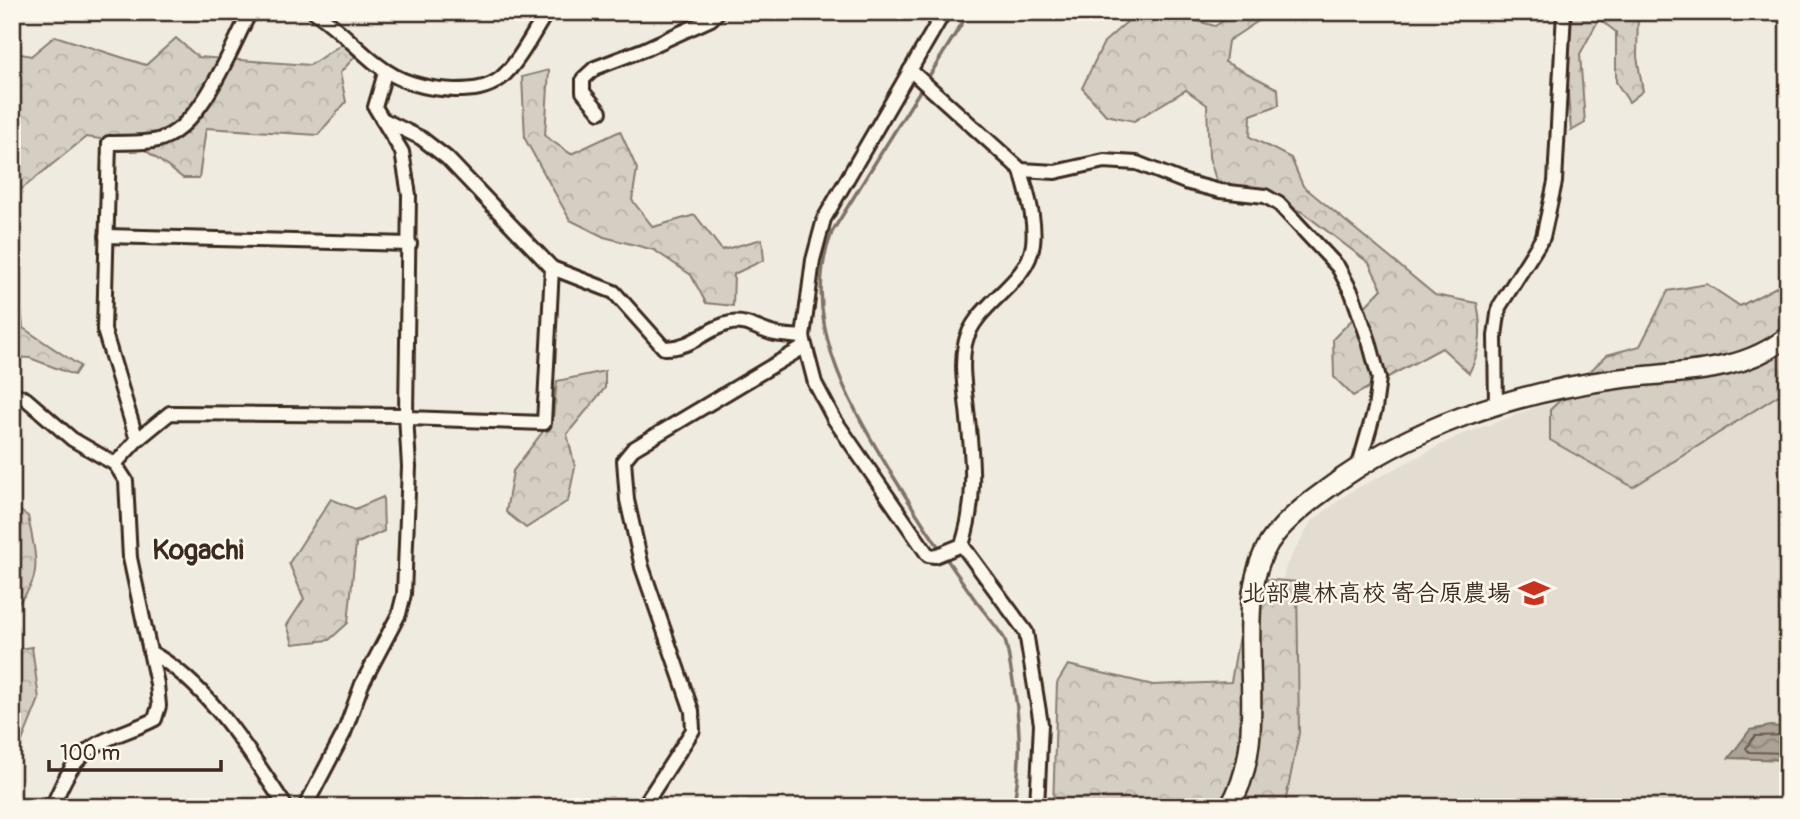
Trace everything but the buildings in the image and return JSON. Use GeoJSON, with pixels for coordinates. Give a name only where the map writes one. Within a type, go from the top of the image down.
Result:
{"type":"FeatureCollection","features":[{"type":"Feature","properties":{"kind":"street"},"geometry":{"type":"LineString","coordinates":[[137,440],[104,330],[109,143],[155,141],[171,135],[186,124],[199,108],[248,16],[255,12]]}},
{"type":"Feature","properties":{"kind":"street"},"geometry":{"type":"LineString","coordinates":[[314,12],[385,73],[420,88],[471,90],[487,87],[501,78],[547,12]]}},
{"type":"Feature","properties":{"kind":"street"},"geometry":{"type":"LineString","coordinates":[[600,112],[583,92],[583,79],[595,68],[646,50],[711,19],[718,12]]}},
{"type":"Feature","properties":{"kind":"street"},"geometry":{"type":"LineString","coordinates":[[944,12],[824,219],[814,260],[803,342],[814,383],[834,419],[928,555],[935,556],[962,545]]}},
{"type":"Feature","properties":{"kind":"street"},"geometry":{"type":"LineString","coordinates":[[1496,405],[1495,336],[1499,307],[1543,237],[1555,182],[1564,12]]}},
{"type":"Feature","properties":{"kind":"street"},"geometry":{"type":"LineString","coordinates":[[910,71],[1021,170],[1033,219],[1033,247],[1018,274],[969,328],[964,348],[963,384],[974,489],[970,520],[962,545]]}},
{"type":"Feature","properties":{"kind":"street"},"geometry":{"type":"LineString","coordinates":[[305,807],[344,733],[362,684],[399,614],[404,594],[410,244],[406,167],[397,141],[375,107],[376,95],[385,73]]}},
{"type":"Feature","properties":{"kind":"street"},"geometry":{"type":"LineString","coordinates":[[379,117],[421,138],[447,158],[552,268],[614,292],[664,348],[675,349],[695,342],[730,323],[803,342]]}},
{"type":"Feature","properties":{"kind":"street"},"geometry":{"type":"LineString","coordinates":[[1021,170],[1055,172],[1104,162],[1137,163],[1185,181],[1220,191],[1265,196],[1279,204],[1338,267],[1352,293],[1369,341],[1379,378],[1376,409],[1359,465]]}},
{"type":"Feature","properties":{"kind":"street"},"geometry":{"type":"LineString","coordinates":[[106,236],[410,244]]}},
{"type":"Feature","properties":{"kind":"street"},"geometry":{"type":"LineString","coordinates":[[115,464],[137,440],[170,413],[407,416],[544,423],[552,268]]}},
{"type":"Feature","properties":{"kind":"street"},"geometry":{"type":"LineString","coordinates":[[1229,807],[1236,795],[1247,759],[1251,724],[1255,582],[1261,559],[1269,543],[1307,503],[1359,465],[1401,442],[1496,405],[1608,380],[1692,373],[1737,362],[1776,346],[1788,336]]}},
{"type":"Feature","properties":{"kind":"street"},"geometry":{"type":"LineString","coordinates":[[643,807],[693,730],[692,711],[642,568],[626,500],[624,460],[632,449],[803,342]]}},
{"type":"Feature","properties":{"kind":"street"},"geometry":{"type":"LineString","coordinates":[[12,393],[26,399],[72,439],[115,464],[126,481],[130,558],[158,684],[159,705],[155,719],[104,741],[81,756],[69,772],[52,807]]}},
{"type":"Feature","properties":{"kind":"street"},"geometry":{"type":"LineString","coordinates":[[962,545],[1026,632],[1041,724],[1037,807]]}},
{"type":"Feature","properties":{"kind":"street"},"geometry":{"type":"LineString","coordinates":[[150,652],[168,662],[243,741],[286,807]]}},
{"type":"Feature","properties":{"kind":"shaded area","name":"北部農林高校 寄合原農場"},"geometry":{"type":"Polygon","coordinates":[[[1788,353],[1788,807],[1248,807],[1273,621],[1286,566],[1311,522],[1350,492],[1458,436],[1537,407],[1788,353]]]}},
{"type":"Feature","properties":{"kind":"green space"},"geometry":{"type":"Polygon","coordinates":[[[1138,12],[1165,12],[1215,26],[1237,12],[1272,12],[1228,41],[1225,62],[1278,89],[1279,105],[1251,115],[1250,137],[1291,158],[1303,186],[1435,295],[1477,303],[1480,339],[1469,373],[1442,348],[1353,396],[1334,377],[1333,339],[1382,289],[1369,263],[1302,212],[1217,183],[1209,157],[1207,105],[1186,90],[1134,121],[1106,115],[1082,88],[1104,42],[1138,12]]]}},
{"type":"Feature","properties":{"kind":"green space"},"geometry":{"type":"Polygon","coordinates":[[[1571,12],[1638,12],[1637,57],[1643,91],[1629,102],[1616,82],[1616,32],[1599,19],[1580,54],[1585,123],[1571,131],[1564,46],[1571,12]]]}},
{"type":"Feature","properties":{"kind":"green space"},"geometry":{"type":"Polygon","coordinates":[[[55,36],[146,65],[176,38],[198,57],[310,65],[348,40],[359,52],[340,73],[346,102],[318,135],[206,128],[199,178],[183,178],[137,144],[86,137],[12,197],[12,52],[31,56],[55,36]]]}},
{"type":"Feature","properties":{"kind":"green space"},"geometry":{"type":"Polygon","coordinates":[[[549,70],[545,136],[571,154],[620,131],[637,169],[632,200],[653,227],[695,215],[722,250],[762,239],[764,260],[734,274],[733,306],[706,303],[691,275],[654,250],[604,237],[570,220],[525,139],[522,77],[549,70]]]}},
{"type":"Feature","properties":{"kind":"green space"},"geometry":{"type":"Polygon","coordinates":[[[12,280],[19,286],[23,328],[80,366],[74,375],[30,358],[12,357],[12,280]]]}},
{"type":"Feature","properties":{"kind":"green space"},"geometry":{"type":"Polygon","coordinates":[[[1788,281],[1788,389],[1633,487],[1550,440],[1550,410],[1607,355],[1640,346],[1668,291],[1707,284],[1740,306],[1788,281]]]}},
{"type":"Feature","properties":{"kind":"green space"},"geometry":{"type":"Polygon","coordinates":[[[605,371],[605,388],[567,434],[575,467],[568,501],[526,528],[506,512],[513,471],[553,418],[557,381],[605,371]]]}},
{"type":"Feature","properties":{"kind":"green space"},"geometry":{"type":"Polygon","coordinates":[[[383,497],[384,531],[356,544],[348,623],[329,640],[293,644],[287,625],[304,599],[289,563],[331,499],[355,509],[383,497]]]}},
{"type":"Feature","properties":{"kind":"green space"},"geometry":{"type":"Polygon","coordinates":[[[12,506],[28,516],[35,566],[30,587],[12,608],[12,506]]]}},
{"type":"Feature","properties":{"kind":"green space"},"geometry":{"type":"Polygon","coordinates":[[[1249,578],[1297,582],[1299,733],[1283,807],[1053,807],[1057,683],[1068,665],[1153,685],[1231,682],[1249,578]]]}},
{"type":"Feature","properties":{"kind":"green space"},"geometry":{"type":"Polygon","coordinates":[[[32,647],[39,699],[12,766],[12,650],[32,647]]]}},
{"type":"Feature","properties":{"kind":"water"},"geometry":{"type":"Polygon","coordinates":[[[1771,726],[1788,728],[1788,760],[1729,758],[1750,730],[1771,726]]]}},
{"type":"Feature","properties":{"kind":"waterway"},"geometry":{"type":"LineString","coordinates":[[969,12],[832,232],[823,264],[821,295],[832,357],[858,416],[928,532],[1004,638],[1017,704],[1019,738],[1013,807]]}},
{"type":"Feature","properties":{"kind":"place","name":"北部農林高校 寄合原農場"},"geometry":{"type":"Point","coordinates":[1534,593]}},
{"type":"Feature","properties":{"kind":"district","name":"Kogachi"},"geometry":{"type":"Point","coordinates":[198,549]}}]}
